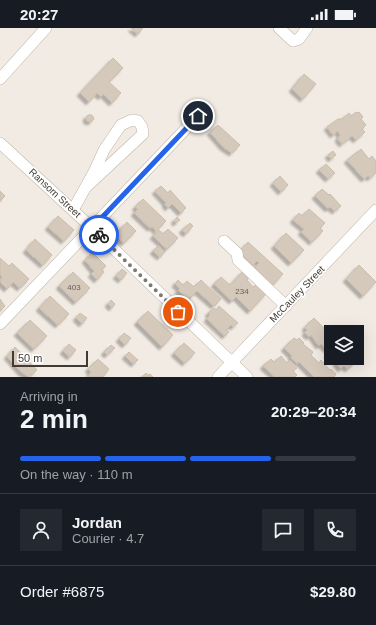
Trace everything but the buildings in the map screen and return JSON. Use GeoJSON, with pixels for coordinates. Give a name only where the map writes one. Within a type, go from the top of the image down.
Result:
{"type":"FeatureCollection","features":[{"type":"Feature","properties":{"kind":"street"},"geometry":{"type":"LineString","coordinates":[[0,79],[46,28]]}},
{"type":"Feature","properties":{"kind":"street"},"geometry":{"type":"LineString","coordinates":[[279,28],[293,41],[299,39],[307,29]]}},
{"type":"Feature","properties":{"kind":"street"},"geometry":{"type":"LineString","coordinates":[[0,324],[198,116]]}},
{"type":"Feature","properties":{"kind":"street"},"geometry":{"type":"LineString","coordinates":[[73,210],[104,150],[121,124],[132,120],[138,120],[142,127],[143,134],[85,188]]}},
{"type":"Feature","properties":{"kind":"street","name":"Ransom Street"},"geometry":{"type":"LineString","coordinates":[[0,143],[73,210],[247,377]]}},
{"type":"Feature","properties":{"kind":"street","name":"McCauley Street"},"geometry":{"type":"LineString","coordinates":[[218,377],[376,210]]}},
{"type":"Feature","properties":{"kind":"street"},"geometry":{"type":"LineString","coordinates":[[224,241],[237,253],[238,260],[286,306]]}},
{"type":"Feature","properties":{"kind":"way so far"},"geometry":{"type":"LineString","coordinates":[[99,235],[178,312]]}},
{"type":"Feature","properties":{"kind":"route"},"geometry":{"type":"LineString","coordinates":[[99,235],[92,228],[198,116]]}}]}
